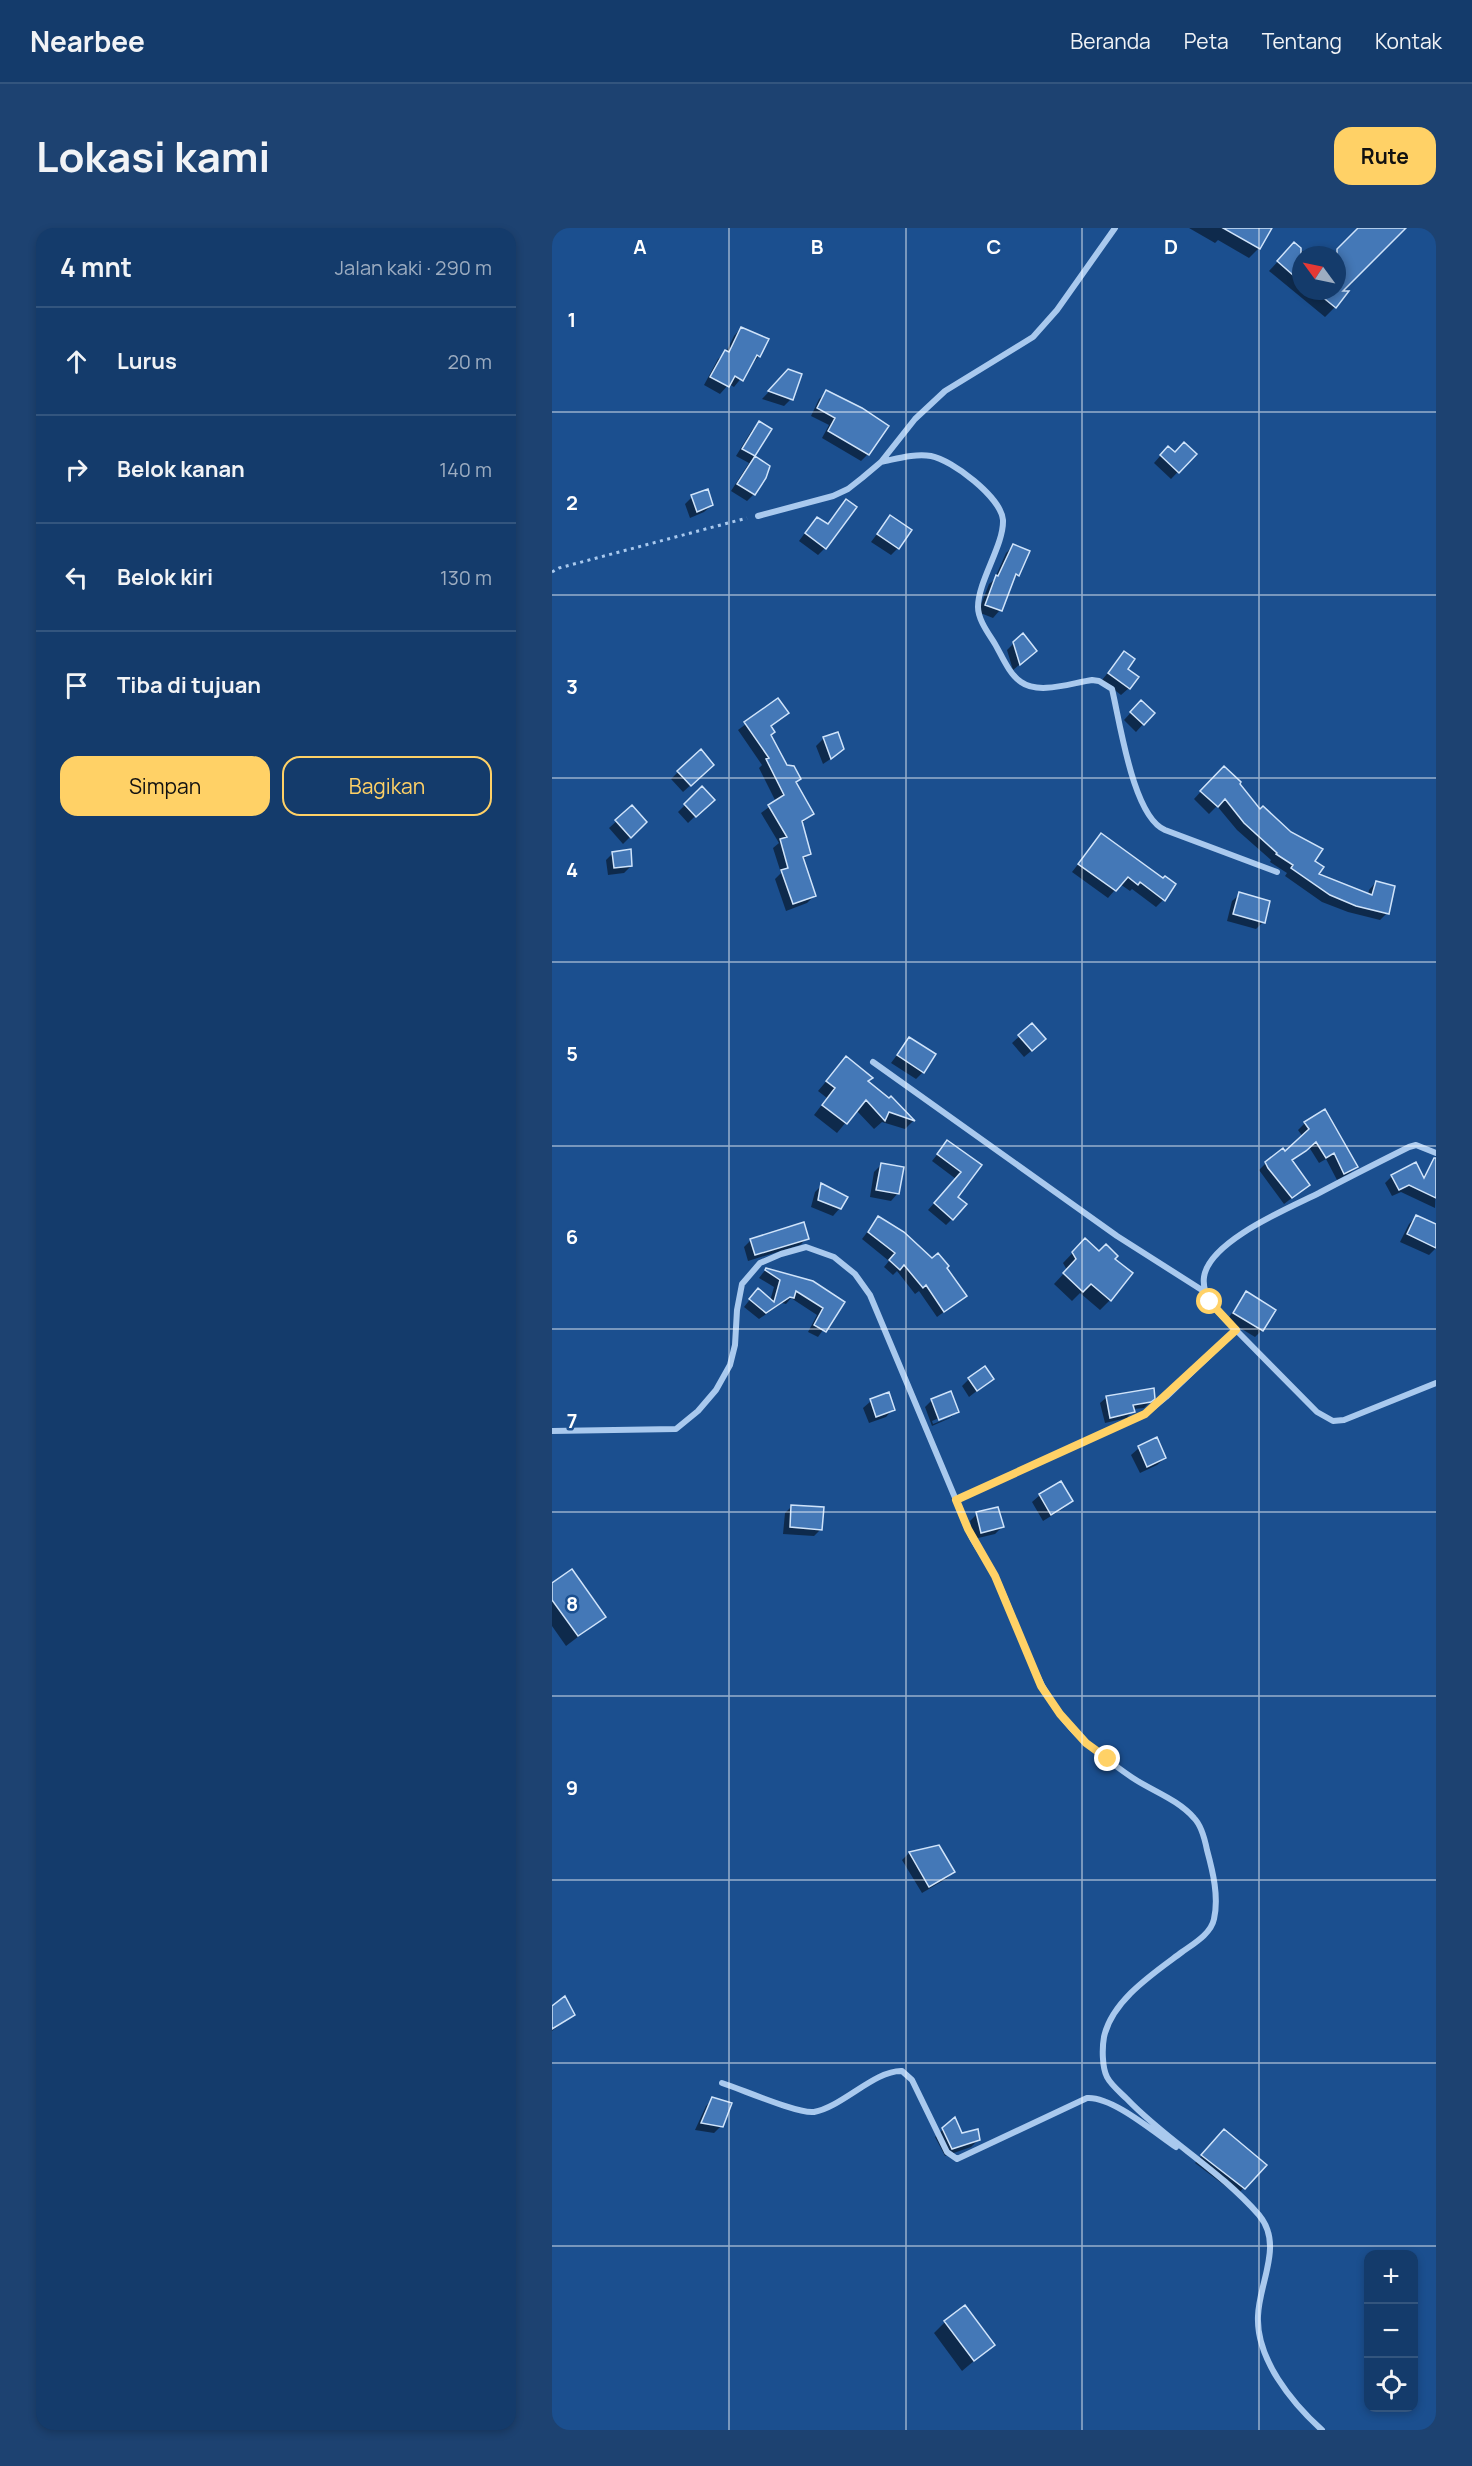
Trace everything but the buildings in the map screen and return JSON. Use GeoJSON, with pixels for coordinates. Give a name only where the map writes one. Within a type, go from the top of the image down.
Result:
{"type":"FeatureCollection","features":[{"type":"Feature","properties":{"kind":"street"},"geometry":{"type":"LineString","coordinates":[[758,516],[833,496],[848,489],[881,462],[915,419],[945,391],[1033,337],[1057,310],[1115,228]]}},
{"type":"Feature","properties":{"kind":"street"},"geometry":{"type":"LineString","coordinates":[[881,462],[907,457],[931,456],[957,467],[981,487],[1001,508],[1003,524],[980,600],[980,616],[1012,674],[1020,682],[1038,688],[1092,680],[1099,681],[1112,689],[1132,780],[1155,824],[1165,830],[1277,872]]}},
{"type":"Feature","properties":{"kind":"street"},"geometry":{"type":"LineString","coordinates":[[873,1062],[1117,1236],[1205,1292]]}},
{"type":"Feature","properties":{"kind":"street"},"geometry":{"type":"LineString","coordinates":[[1436,1153],[1416,1144],[1409,1146],[1252,1226],[1211,1260],[1204,1277],[1205,1292],[1210,1302],[1317,1412],[1333,1421],[1344,1420],[1436,1383]]}},
{"type":"Feature","properties":{"kind":"street"},"geometry":{"type":"LineString","coordinates":[[552,1431],[676,1429],[698,1412],[716,1390],[730,1365],[735,1345],[737,1310],[742,1284],[760,1263],[806,1247],[834,1257],[855,1274],[870,1295],[968,1529],[995,1576],[1041,1686],[1060,1714],[1086,1743],[1135,1779],[1179,1804],[1197,1820],[1202,1832],[1216,1896],[1214,1922],[1202,1937],[1162,1967],[1114,2014],[1104,2036],[1103,2055],[1107,2078],[1149,2121],[1260,2216],[1268,2228],[1270,2257],[1257,2316],[1268,2364],[1309,2419],[1322,2430]]}},
{"type":"Feature","properties":{"kind":"street"},"geometry":{"type":"LineString","coordinates":[[956,1500],[1145,1414],[1236,1330]]}},
{"type":"Feature","properties":{"kind":"street"},"geometry":{"type":"LineString","coordinates":[[722,2083],[813,2112],[833,2104],[889,2073],[902,2071],[912,2080],[947,2152],[957,2159],[1087,2098],[1096,2097],[1114,2106],[1205,2167]]}},
{"type":"Feature","properties":{"kind":"path"},"geometry":{"type":"LineString","coordinates":[[552,572],[559,568],[758,516]]}},
{"type":"Feature","properties":{"kind":"route"},"geometry":{"type":"LineString","coordinates":[[1108,1759],[1086,1743],[1060,1714],[1041,1686],[995,1576],[974,1542],[956,1500],[1145,1414],[1236,1330],[1210,1302]]}}]}
